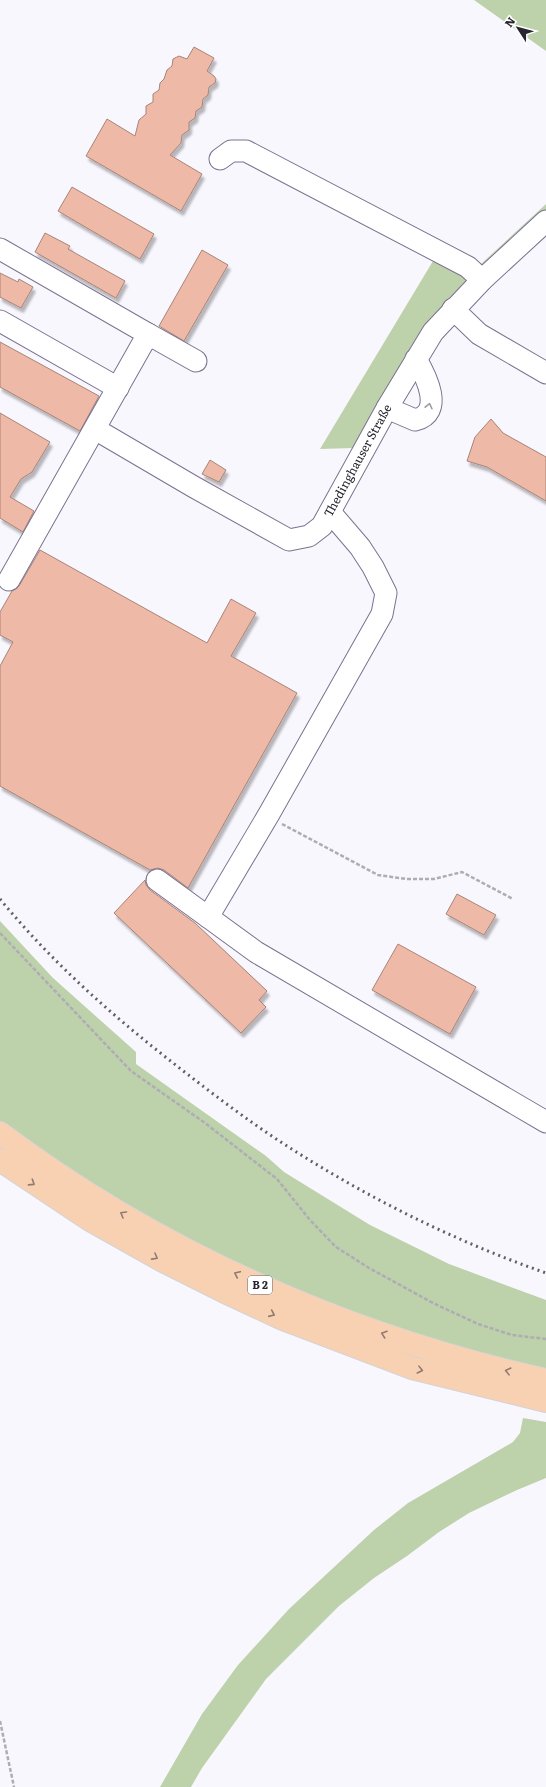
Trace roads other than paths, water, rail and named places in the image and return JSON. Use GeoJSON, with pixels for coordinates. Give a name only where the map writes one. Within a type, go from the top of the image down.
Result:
{"type":"FeatureCollection","features":[{"type":"Feature","properties":{"kind":"main road","name":"B 2"},"geometry":{"type":"LineString","coordinates":[[0,1133],[28,1154],[116,1210],[180,1246],[278,1293],[344,1320],[406,1342],[467,1361],[546,1380]]}},
{"type":"Feature","properties":{"kind":"main road","name":"B 2"},"geometry":{"type":"LineString","coordinates":[[0,1160],[90,1220],[163,1261],[225,1292],[276,1315],[412,1368],[546,1401]]}},
{"type":"Feature","properties":{"kind":"lane"},"geometry":{"type":"LineString","coordinates":[[220,159],[231,150],[246,151],[468,267],[482,280]]}},
{"type":"Feature","properties":{"kind":"lane","name":"Thedinghauser Straße"},"geometry":{"type":"LineString","coordinates":[[95,429],[289,540],[309,536],[322,526],[387,408],[432,332],[482,280],[546,221]]}},
{"type":"Feature","properties":{"kind":"lane"},"geometry":{"type":"LineString","coordinates":[[0,249],[196,361]]}},
{"type":"Feature","properties":{"kind":"lane"},"geometry":{"type":"LineString","coordinates":[[453,309],[479,334],[546,373]]}},
{"type":"Feature","properties":{"kind":"lane"},"geometry":{"type":"LineString","coordinates":[[0,321],[118,388]]}},
{"type":"Feature","properties":{"kind":"lane"},"geometry":{"type":"LineString","coordinates":[[9,580],[148,334]]}},
{"type":"Feature","properties":{"kind":"lane"},"geometry":{"type":"LineString","coordinates":[[387,408],[409,419],[415,420],[421,419],[429,411],[431,405],[430,387],[416,359]]}},
{"type":"Feature","properties":{"kind":"lane"},"geometry":{"type":"LineString","coordinates":[[208,917],[268,817],[382,614],[386,593],[373,567],[360,547],[330,512]]}},
{"type":"Feature","properties":{"kind":"lane"},"geometry":{"type":"LineString","coordinates":[[157,880],[256,952],[546,1122]]}},
{"type":"Feature","properties":{"kind":"railway"},"geometry":{"type":"LineString","coordinates":[[0,899],[38,943],[101,1003],[145,1041],[232,1108],[265,1131],[298,1153],[388,1205],[450,1235],[546,1273]]}}]}
